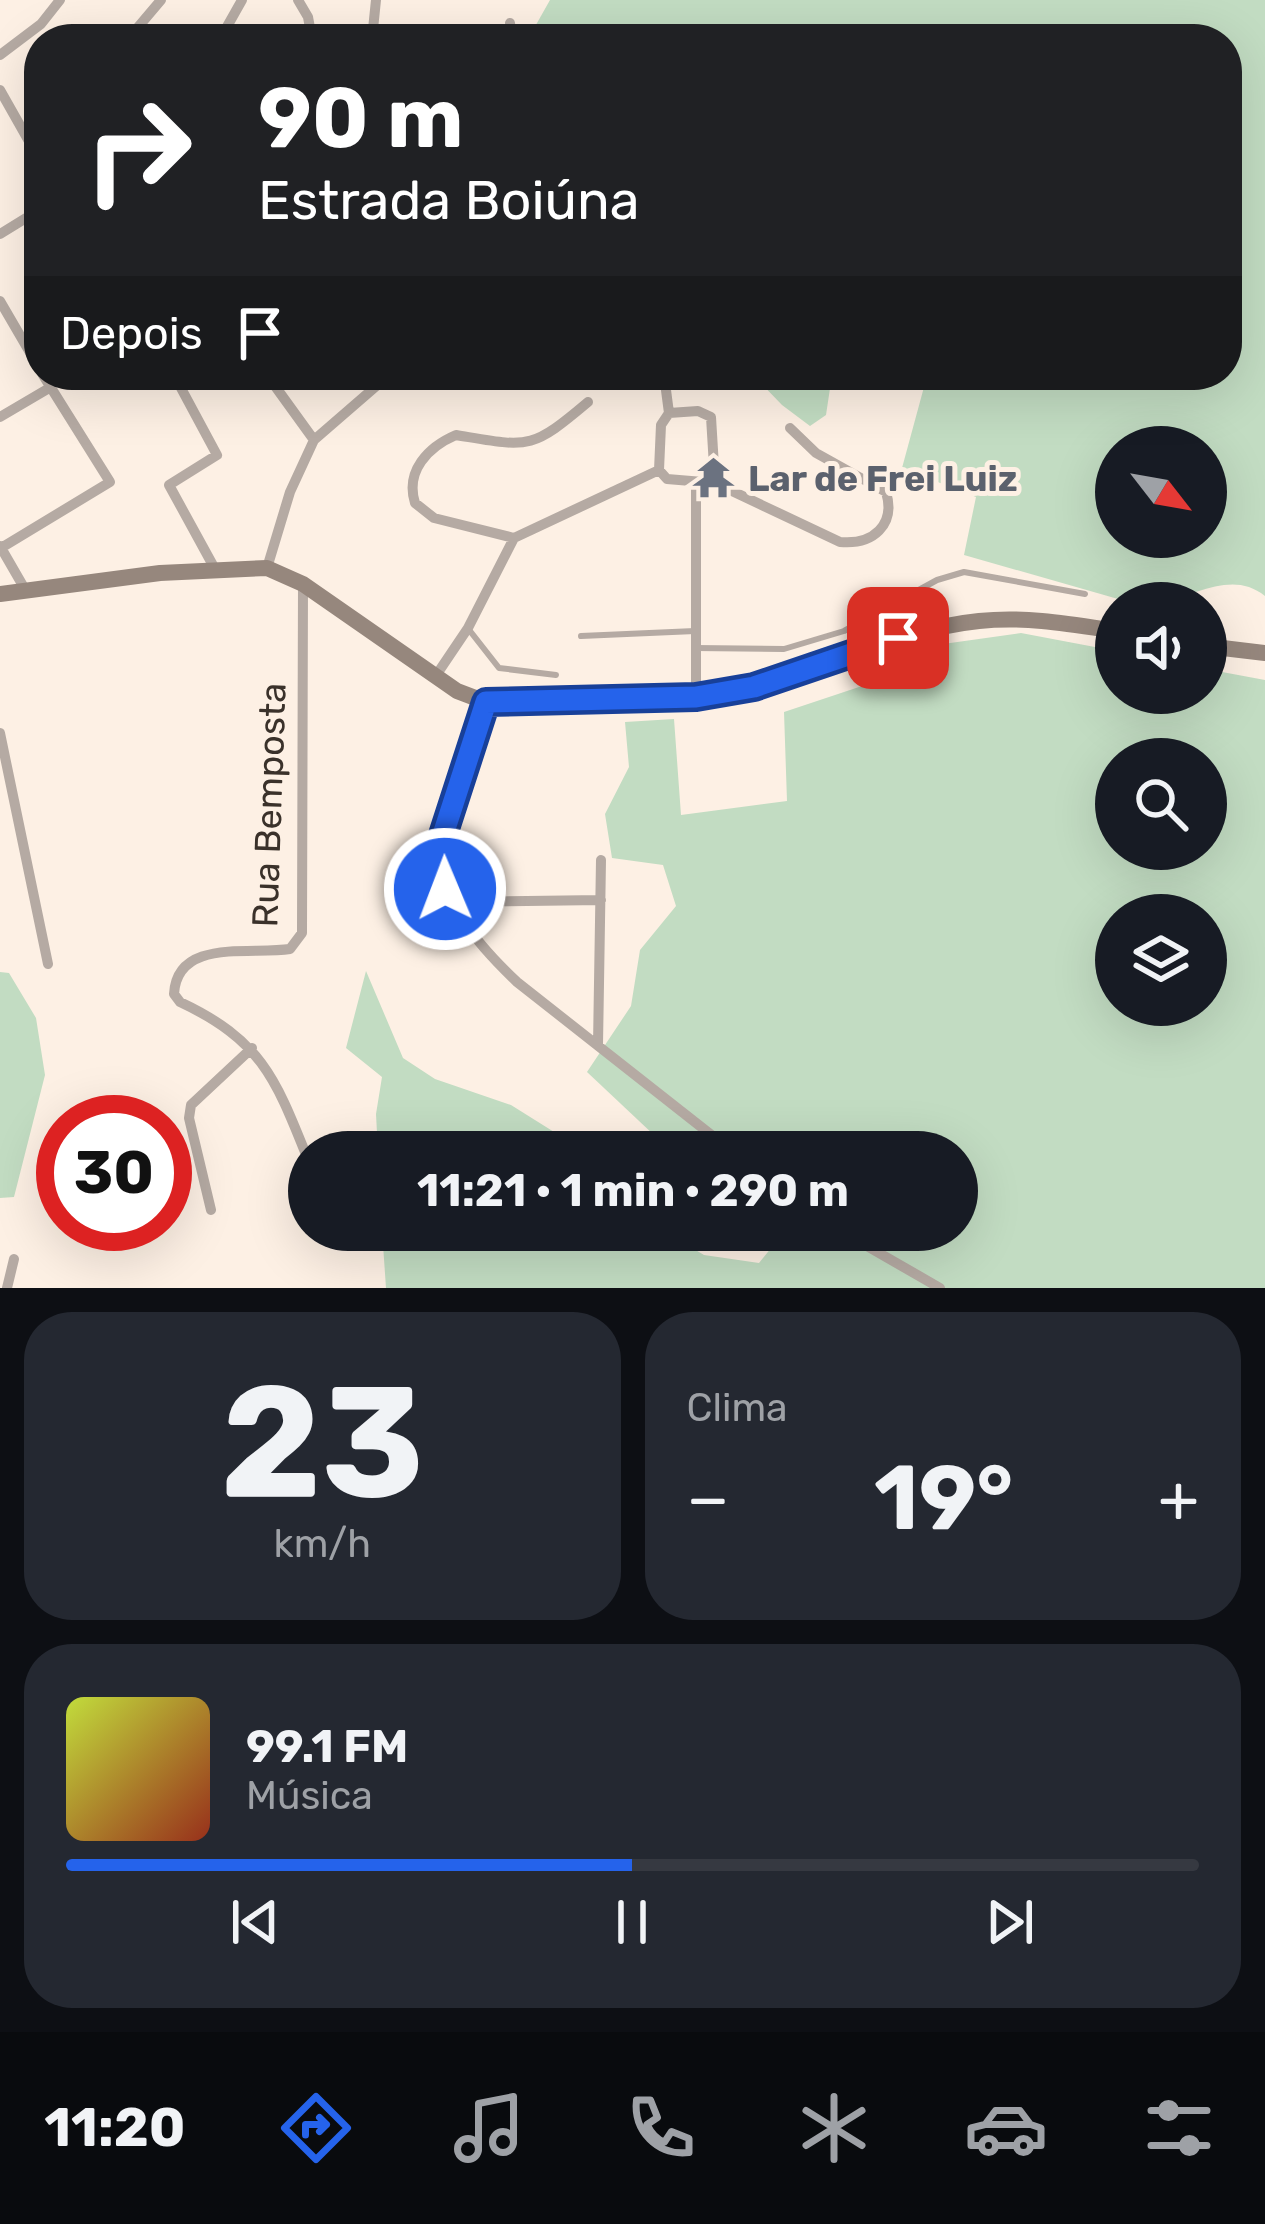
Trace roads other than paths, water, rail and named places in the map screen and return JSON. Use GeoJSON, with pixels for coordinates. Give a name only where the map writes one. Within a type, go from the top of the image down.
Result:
{"type":"FeatureCollection","features":[{"type":"Feature","properties":{"kind":"street"},"geometry":{"type":"LineString","coordinates":[[41,24],[60,0]]}},
{"type":"Feature","properties":{"kind":"street"},"geometry":{"type":"LineString","coordinates":[[141,24],[161,0]]}},
{"type":"Feature","properties":{"kind":"street"},"geometry":{"type":"LineString","coordinates":[[0,55],[24,37]]}},
{"type":"Feature","properties":{"kind":"street"},"geometry":{"type":"LineString","coordinates":[[0,90],[23,132]]}},
{"type":"Feature","properties":{"kind":"street"},"geometry":{"type":"LineString","coordinates":[[0,301],[24,342]]}},
{"type":"Feature","properties":{"kind":"street"},"geometry":{"type":"LineString","coordinates":[[0,417],[47,390]]}},
{"type":"Feature","properties":{"kind":"street"},"geometry":{"type":"LineString","coordinates":[[26,590],[1,547],[110,482],[52,390]]}},
{"type":"Feature","properties":{"kind":"street"},"geometry":{"type":"LineString","coordinates":[[182,390],[218,455],[169,484],[215,569]]}},
{"type":"Feature","properties":{"kind":"street"},"geometry":{"type":"LineString","coordinates":[[278,390],[314,440]]}},
{"type":"Feature","properties":{"kind":"street"},"geometry":{"type":"LineString","coordinates":[[267,568],[290,492],[314,440],[372,390]]}},
{"type":"Feature","properties":{"kind":"street"},"geometry":{"type":"LineString","coordinates":[[666,390],[669,413],[662,425],[659,470],[667,479],[715,483],[840,542],[873,537],[886,523],[890,507],[886,492],[816,453],[790,428]]}},
{"type":"Feature","properties":{"kind":"street"},"geometry":{"type":"LineString","coordinates":[[514,538],[434,518],[415,503],[412,476],[424,456],[448,437],[510,446],[534,442],[588,402]]}},
{"type":"Feature","properties":{"kind":"street"},"geometry":{"type":"LineString","coordinates":[[669,413],[698,410],[711,417],[715,483]]}},
{"type":"Feature","properties":{"kind":"street"},"geometry":{"type":"LineString","coordinates":[[435,677],[468,628],[514,538],[659,470]]}},
{"type":"Feature","properties":{"kind":"street"},"geometry":{"type":"LineString","coordinates":[[696,484],[696,697]]}},
{"type":"Feature","properties":{"kind":"street"},"geometry":{"type":"LineString","coordinates":[[0,594],[215,569],[267,568],[303,584],[435,677],[486,702],[696,697],[754,687],[898,638],[978,621],[1046,620],[1095,628]]}},
{"type":"Feature","properties":{"kind":"street","name":"Rua Bemposta"},"geometry":{"type":"LineString","coordinates":[[296,1131],[252,1048],[234,1030],[180,1002],[175,981],[192,959],[225,952],[290,949],[302,933],[303,584]]}},
{"type":"Feature","properties":{"kind":"street"},"geometry":{"type":"LineString","coordinates":[[1227,648],[1265,652]]}},
{"type":"Feature","properties":{"kind":"street"},"geometry":{"type":"LineString","coordinates":[[486,702],[440,844],[439,868],[452,902],[496,962],[548,1009],[707,1131]]}},
{"type":"Feature","properties":{"kind":"street"},"geometry":{"type":"LineString","coordinates":[[0,733],[48,964]]}},
{"type":"Feature","properties":{"kind":"street"},"geometry":{"type":"LineString","coordinates":[[598,1045],[601,860]]}},
{"type":"Feature","properties":{"kind":"street"},"geometry":{"type":"LineString","coordinates":[[452,902],[601,900]]}},
{"type":"Feature","properties":{"kind":"street"},"geometry":{"type":"LineString","coordinates":[[211,1210],[189,1118],[191,1105],[252,1048]]}},
{"type":"Feature","properties":{"kind":"street"},"geometry":{"type":"LineString","coordinates":[[876,1251],[940,1288]]}},
{"type":"Feature","properties":{"kind":"street"},"geometry":{"type":"LineString","coordinates":[[7,1288],[14,1259]]}},
{"type":"Feature","properties":{"kind":"lane"},"geometry":{"type":"LineString","coordinates":[[695,648],[784,650],[844,631],[937,580],[964,572],[1085,594]]}},
{"type":"Feature","properties":{"kind":"lane"},"geometry":{"type":"LineString","coordinates":[[887,605],[898,638]]}},
{"type":"Feature","properties":{"kind":"lane"},"geometry":{"type":"LineString","coordinates":[[468,628],[499,668],[556,675]]}},
{"type":"Feature","properties":{"kind":"lane"},"geometry":{"type":"LineString","coordinates":[[581,636],[695,631]]}},
{"type":"Feature","properties":{"kind":"place","name":"Lar de Frei Luiz"},"geometry":{"type":"Point","coordinates":[714,478]}}]}
